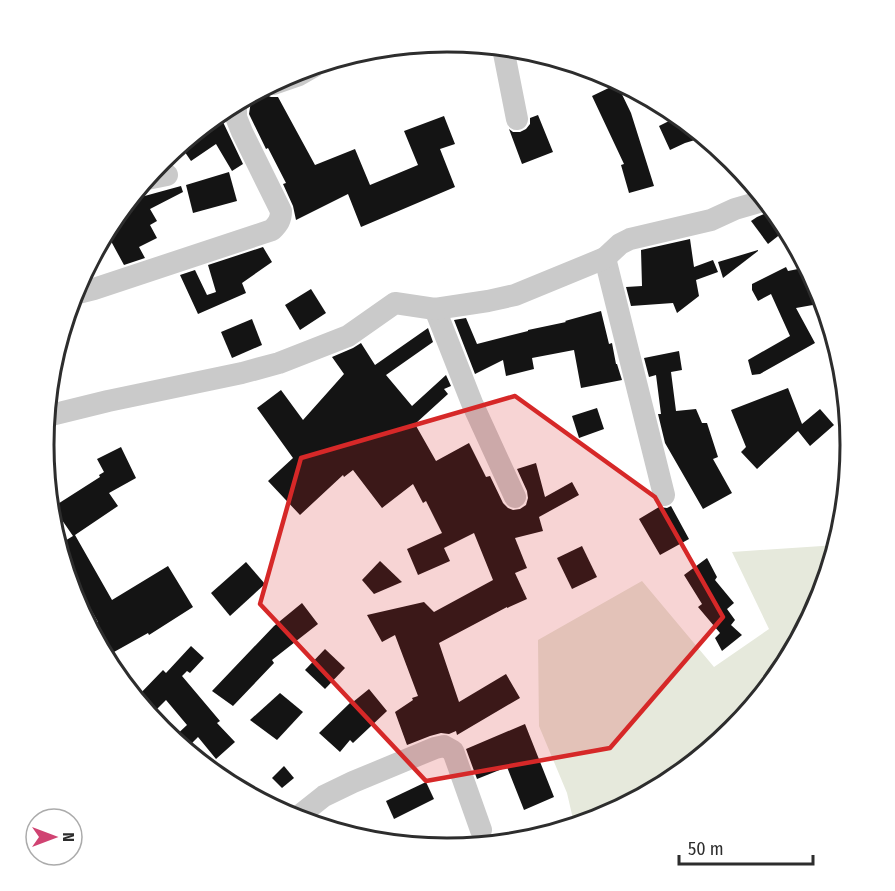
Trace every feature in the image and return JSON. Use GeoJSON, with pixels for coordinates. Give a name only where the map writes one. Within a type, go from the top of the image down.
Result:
{"type":"FeatureCollection","features":[{"type":"Feature","properties":{"kind":"street"},"geometry":{"type":"LineString","coordinates":[[505,57],[517,119]]}},
{"type":"Feature","properties":{"kind":"street"},"geometry":{"type":"LineString","coordinates":[[86,292],[272,230],[279,223],[281,212],[242,132],[236,115]]}},
{"type":"Feature","properties":{"kind":"street"},"geometry":{"type":"LineString","coordinates":[[56,414],[231,376],[279,363],[348,336],[395,303],[435,309],[515,295],[605,258],[620,243],[630,239],[711,220],[756,203]]}},
{"type":"Feature","properties":{"kind":"street"},"geometry":{"type":"LineString","coordinates":[[605,258],[664,495]]}},
{"type":"Feature","properties":{"kind":"street"},"geometry":{"type":"LineString","coordinates":[[435,309],[472,403],[514,497]]}},
{"type":"Feature","properties":{"kind":"street"},"geometry":{"type":"LineString","coordinates":[[304,812],[324,796],[352,782],[444,746],[453,751],[481,830]]}},
{"type":"Feature","properties":{"kind":"highlighted area"},"geometry":{"type":"Polygon","coordinates":[[[515,396],[655,497],[723,617],[610,748],[426,781],[260,604],[301,458],[515,396]]]}},
{"type":"Feature","properties":{"kind":"shaded area"},"geometry":{"type":"Polygon","coordinates":[[[827,546],[811,596],[788,642],[743,705],[707,741],[666,772],[621,798],[573,818],[567,793],[539,726],[538,640],[642,581],[714,667],[769,629],[732,552],[827,546]]]}},
{"type":"Feature","properties":{"kind":"building"},"geometry":{"type":"Polygon","coordinates":[[[610,88],[621,93],[631,113],[654,186],[629,193],[621,165],[624,164],[592,96],[610,88]]]}},
{"type":"Feature","properties":{"kind":"building"},"geometry":{"type":"Polygon","coordinates":[[[268,96],[278,97],[315,165],[355,149],[370,185],[418,165],[404,131],[444,116],[455,144],[440,149],[455,187],[361,227],[348,194],[296,220],[293,206],[283,184],[286,183],[249,114],[251,105],[268,96]]]}},
{"type":"Feature","properties":{"kind":"building"},"geometry":{"type":"Polygon","coordinates":[[[538,115],[553,152],[522,164],[509,129],[513,132],[520,132],[530,124],[530,118],[538,115]]]}},
{"type":"Feature","properties":{"kind":"building"},"geometry":{"type":"Polygon","coordinates":[[[669,121],[695,140],[670,150],[659,126],[669,121]]]}},
{"type":"Feature","properties":{"kind":"building"},"geometry":{"type":"Polygon","coordinates":[[[223,123],[243,164],[232,171],[216,144],[191,161],[185,153],[223,123]]]}},
{"type":"Feature","properties":{"kind":"building"},"geometry":{"type":"Polygon","coordinates":[[[229,172],[237,201],[193,213],[186,185],[229,172]]]}},
{"type":"Feature","properties":{"kind":"building"},"geometry":{"type":"Polygon","coordinates":[[[181,186],[183,192],[150,209],[157,221],[150,225],[157,238],[139,247],[145,258],[124,265],[111,242],[144,196],[181,186]]]}},
{"type":"Feature","properties":{"kind":"building"},"geometry":{"type":"Polygon","coordinates":[[[765,214],[779,235],[768,244],[751,221],[765,214]]]}},
{"type":"Feature","properties":{"kind":"building"},"geometry":{"type":"Polygon","coordinates":[[[690,239],[694,267],[713,260],[718,272],[696,280],[699,296],[677,313],[673,303],[631,306],[626,287],[642,286],[641,250],[690,239]]]}},
{"type":"Feature","properties":{"kind":"building"},"geometry":{"type":"Polygon","coordinates":[[[263,247],[272,262],[242,283],[246,293],[198,314],[180,275],[195,270],[207,295],[216,292],[208,265],[263,247]]]}},
{"type":"Feature","properties":{"kind":"building"},"geometry":{"type":"Polygon","coordinates":[[[758,251],[723,278],[718,262],[758,251]]]}},
{"type":"Feature","properties":{"kind":"building"},"geometry":{"type":"Polygon","coordinates":[[[786,267],[788,271],[798,269],[815,305],[796,308],[815,343],[760,374],[752,375],[748,360],[790,336],[771,294],[758,301],[752,290],[752,284],[786,267]]]}},
{"type":"Feature","properties":{"kind":"building"},"geometry":{"type":"Polygon","coordinates":[[[311,289],[326,313],[300,330],[285,305],[311,289]]]}},
{"type":"Feature","properties":{"kind":"building"},"geometry":{"type":"Polygon","coordinates":[[[601,311],[609,344],[612,343],[622,380],[581,388],[574,350],[532,358],[534,369],[506,376],[503,360],[475,374],[454,320],[466,318],[477,344],[601,311]]]}},
{"type":"Feature","properties":{"kind":"building"},"geometry":{"type":"Polygon","coordinates":[[[252,319],[262,345],[232,358],[221,332],[252,319]]]}},
{"type":"Feature","properties":{"kind":"building"},"geometry":{"type":"Polygon","coordinates":[[[428,328],[433,342],[386,375],[412,406],[446,375],[451,386],[444,389],[448,394],[415,424],[436,461],[469,443],[486,477],[490,476],[503,503],[513,510],[526,505],[528,498],[517,469],[536,463],[545,497],[572,482],[579,495],[539,517],[543,531],[515,538],[527,568],[515,573],[527,599],[439,643],[459,702],[506,674],[520,698],[457,735],[456,731],[449,734],[441,733],[407,745],[395,712],[418,696],[395,635],[382,642],[367,615],[424,602],[434,612],[493,580],[474,533],[444,548],[450,561],[418,575],[407,549],[442,533],[426,501],[423,503],[413,484],[382,508],[353,470],[344,477],[343,475],[300,515],[268,481],[293,458],[257,408],[281,390],[303,420],[344,374],[332,357],[361,343],[375,365],[428,328]]]}},
{"type":"Feature","properties":{"kind":"building"},"geometry":{"type":"Polygon","coordinates":[[[679,351],[682,370],[671,372],[676,411],[696,409],[702,423],[707,423],[718,457],[713,459],[732,493],[703,509],[665,443],[658,414],[661,414],[656,375],[649,377],[644,358],[679,351]]]}},
{"type":"Feature","properties":{"kind":"building"},"geometry":{"type":"Polygon","coordinates":[[[788,388],[802,424],[820,409],[834,425],[810,446],[798,431],[757,469],[741,452],[746,447],[731,410],[788,388]]]}},
{"type":"Feature","properties":{"kind":"building"},"geometry":{"type":"Polygon","coordinates":[[[597,408],[604,429],[579,438],[572,416],[597,408]]]}},
{"type":"Feature","properties":{"kind":"building"},"geometry":{"type":"Polygon","coordinates":[[[121,447],[136,478],[109,493],[118,506],[75,535],[112,600],[168,566],[193,607],[149,635],[148,633],[114,652],[88,604],[75,572],[66,540],[73,536],[62,519],[59,503],[100,477],[99,475],[104,472],[97,459],[121,447]]]}},
{"type":"Feature","properties":{"kind":"building"},"geometry":{"type":"Polygon","coordinates":[[[671,506],[689,539],[660,555],[639,519],[659,507],[671,506]]]}},
{"type":"Feature","properties":{"kind":"building"},"geometry":{"type":"Polygon","coordinates":[[[582,546],[597,577],[572,589],[557,558],[582,546]]]}},
{"type":"Feature","properties":{"kind":"building"},"geometry":{"type":"Polygon","coordinates":[[[707,558],[717,577],[715,580],[734,603],[727,609],[735,620],[731,625],[742,635],[722,651],[715,638],[720,633],[698,607],[702,604],[684,575],[707,558]]]}},
{"type":"Feature","properties":{"kind":"building"},"geometry":{"type":"Polygon","coordinates":[[[380,561],[402,582],[374,594],[362,580],[380,561]]]}},
{"type":"Feature","properties":{"kind":"building"},"geometry":{"type":"Polygon","coordinates":[[[246,562],[265,584],[230,616],[211,593],[246,562]]]}},
{"type":"Feature","properties":{"kind":"building"},"geometry":{"type":"Polygon","coordinates":[[[302,603],[318,624],[272,660],[274,663],[233,706],[212,691],[274,626],[302,603]]]}},
{"type":"Feature","properties":{"kind":"building"},"geometry":{"type":"Polygon","coordinates":[[[191,646],[204,658],[190,673],[187,671],[182,676],[220,721],[217,723],[235,742],[216,759],[198,737],[191,744],[179,732],[187,725],[166,700],[156,710],[142,692],[163,670],[166,673],[191,646]]]}},
{"type":"Feature","properties":{"kind":"building"},"geometry":{"type":"Polygon","coordinates":[[[325,649],[345,668],[325,689],[305,670],[325,649]]]}},
{"type":"Feature","properties":{"kind":"building"},"geometry":{"type":"Polygon","coordinates":[[[369,689],[387,711],[353,743],[350,740],[340,752],[319,733],[352,701],[369,689]]]}},
{"type":"Feature","properties":{"kind":"building"},"geometry":{"type":"Polygon","coordinates":[[[280,693],[303,712],[277,740],[250,720],[280,693]]]}},
{"type":"Feature","properties":{"kind":"building"},"geometry":{"type":"Polygon","coordinates":[[[525,724],[554,797],[524,810],[507,767],[477,779],[466,749],[525,724]]]}},
{"type":"Feature","properties":{"kind":"building"},"geometry":{"type":"Polygon","coordinates":[[[284,766],[294,778],[282,788],[272,778],[284,766]]]}},
{"type":"Feature","properties":{"kind":"building"},"geometry":{"type":"Polygon","coordinates":[[[426,782],[434,799],[394,819],[386,801],[426,782]]]}}]}
